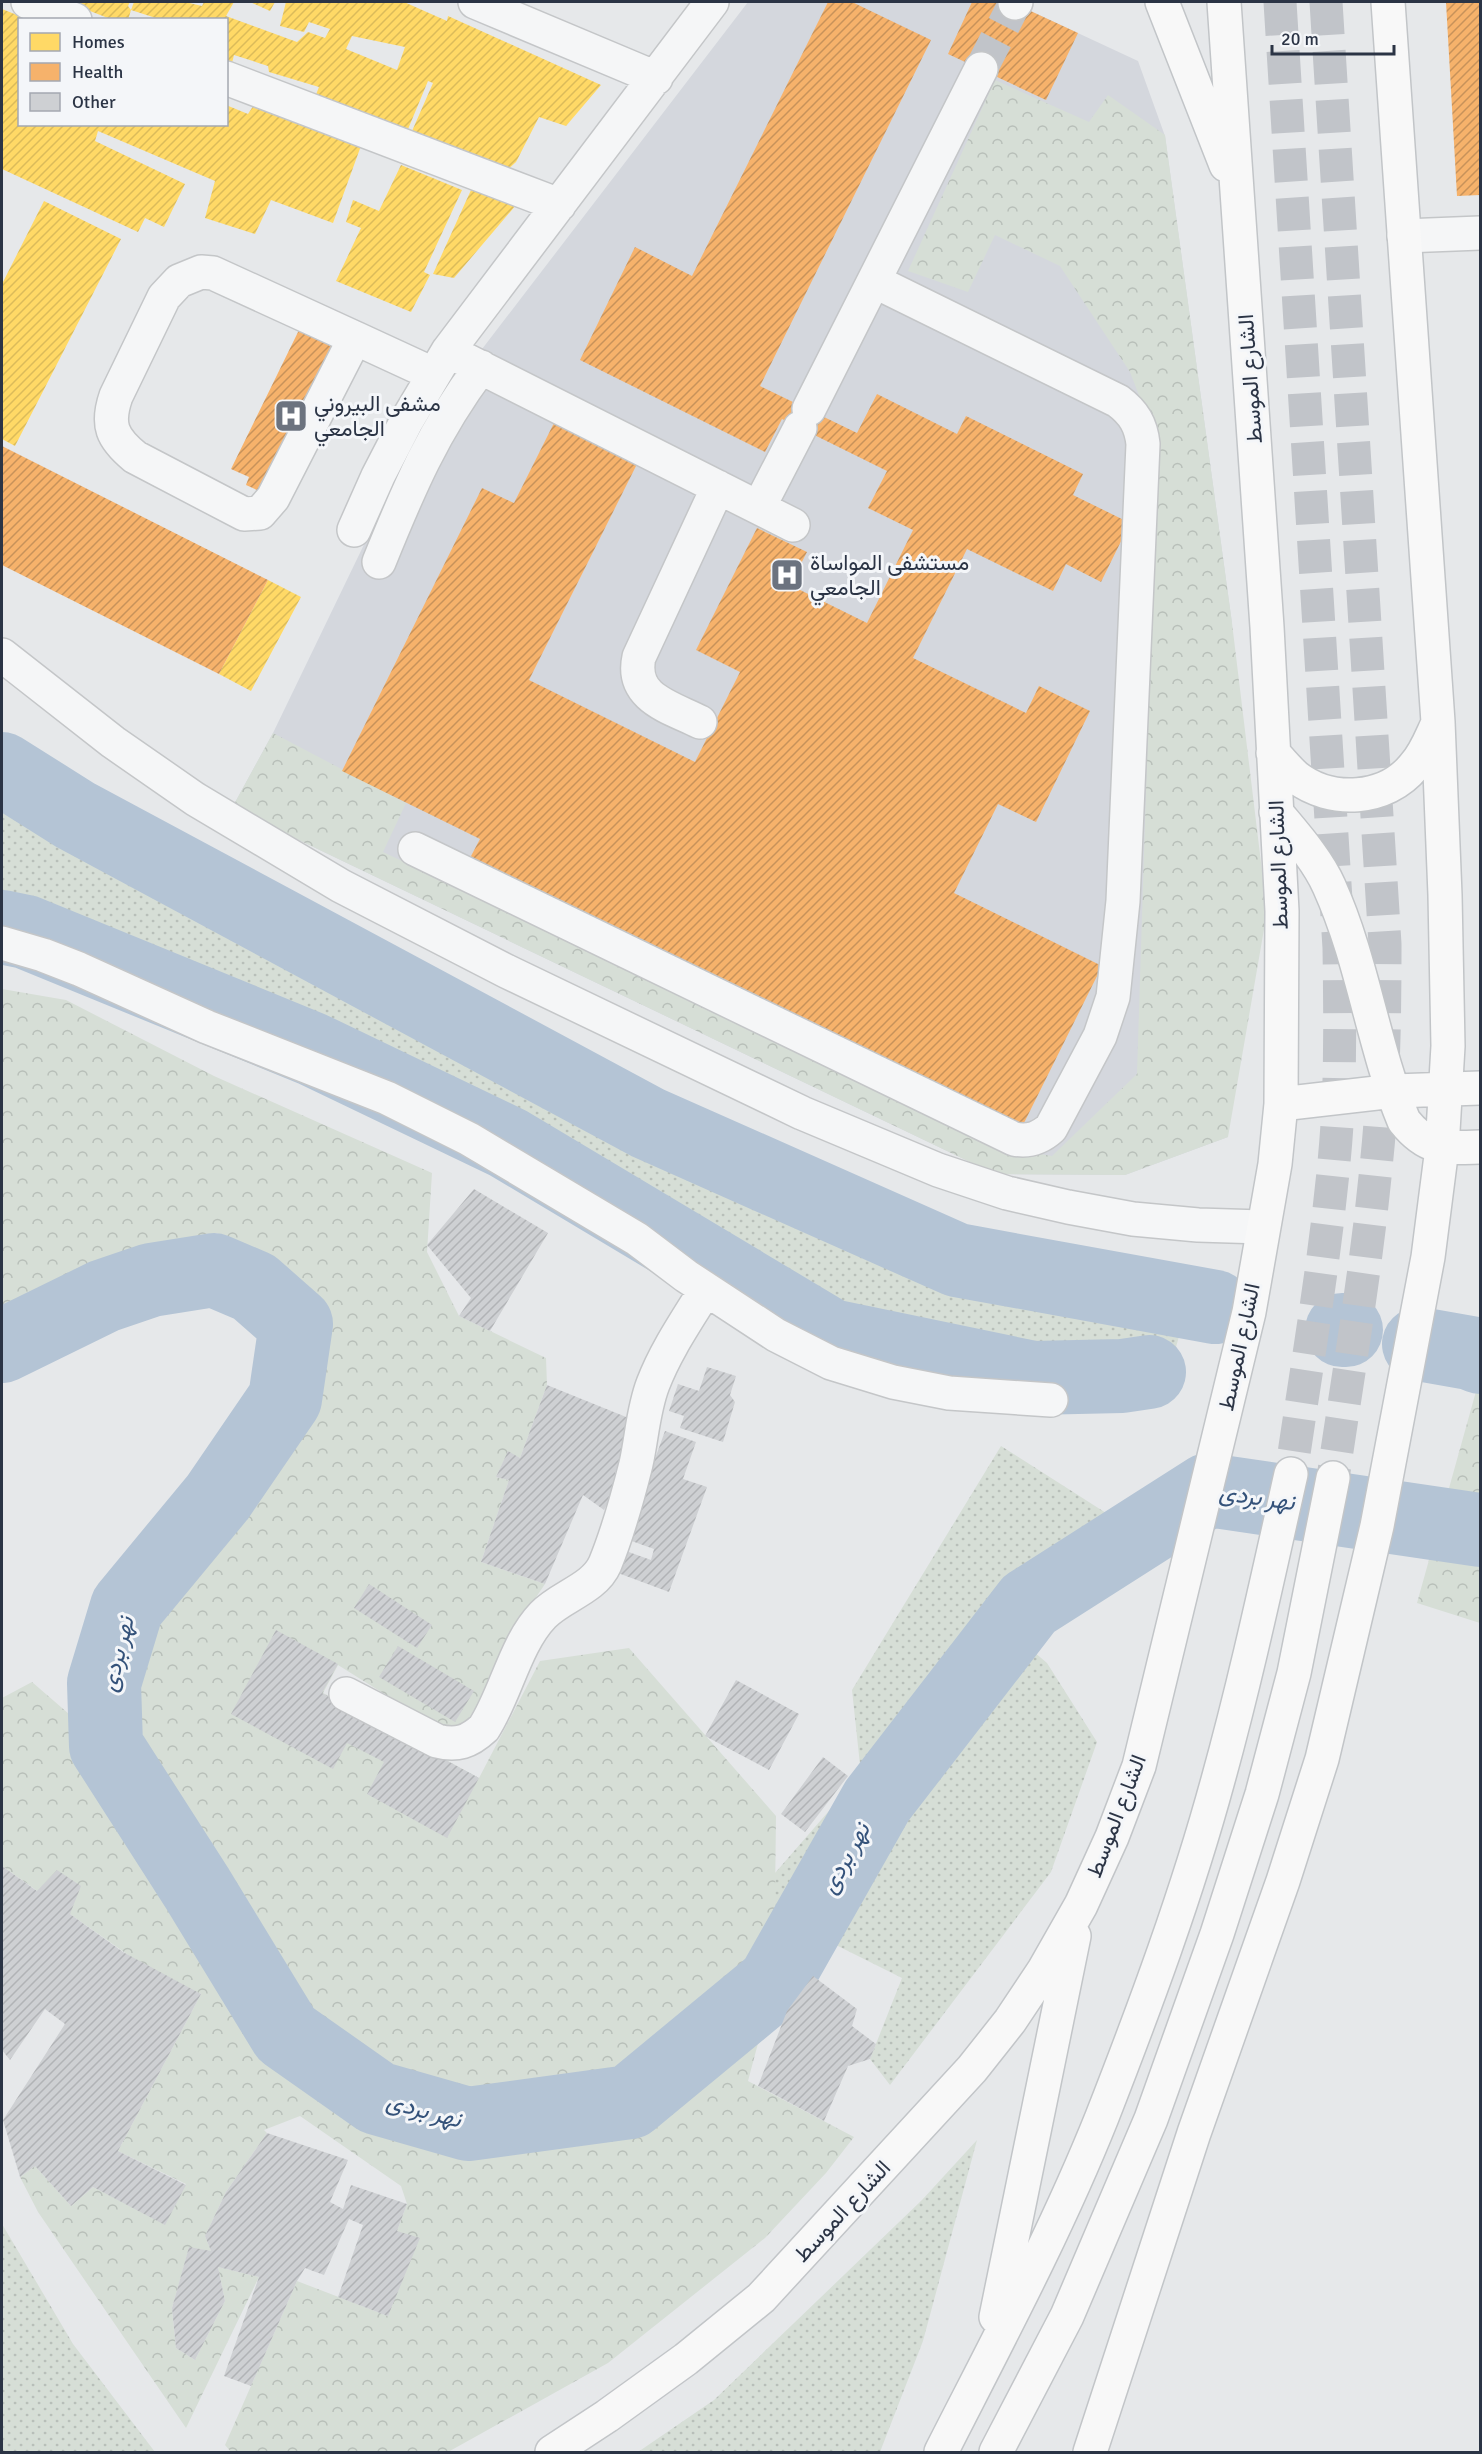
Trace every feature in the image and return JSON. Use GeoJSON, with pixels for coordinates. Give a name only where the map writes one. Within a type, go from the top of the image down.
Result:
{"type":"FeatureCollection","features":[{"type":"Feature","properties":{"kind":"main road"},"geometry":{"type":"LineString","coordinates":[[1162,2],[1237,194]]}},
{"type":"Feature","properties":{"kind":"main road","name":"الشارع الموسط"},"geometry":{"type":"LineString","coordinates":[[552,2452],[686,2359],[761,2298],[972,2069],[1010,2021],[1044,1970],[1081,1905],[1112,1837],[1138,1766],[1249,1312],[1275,1164],[1281,1104],[1282,911],[1266,615],[1224,2]]}},
{"type":"Feature","properties":{"kind":"main road"},"geometry":{"type":"LineString","coordinates":[[1090,2452],[1194,2133],[1284,1881],[1322,1759],[1377,1526],[1428,1257],[1442,1148],[1449,1046],[1448,963],[1438,722],[1388,2]]}},
{"type":"Feature","properties":{"kind":"main road"},"geometry":{"type":"LineString","coordinates":[[1273,753],[1295,776],[1310,786],[1344,796],[1362,794],[1381,790],[1399,781],[1413,768],[1424,753],[1438,722]]}},
{"type":"Feature","properties":{"kind":"main road"},"geometry":{"type":"LineString","coordinates":[[1276,812],[1304,846],[1329,884],[1344,922],[1404,1122],[1428,1143],[1442,1148],[1480,1147]]}},
{"type":"Feature","properties":{"kind":"main road"},"geometry":{"type":"LineString","coordinates":[[1281,1104],[1394,1091],[1480,1088]]}},
{"type":"Feature","properties":{"kind":"main road"},"geometry":{"type":"LineString","coordinates":[[941,2452],[1042,2252],[1101,2119],[1175,1919],[1217,1782],[1248,1664],[1290,1474]]}},
{"type":"Feature","properties":{"kind":"main road"},"geometry":{"type":"LineString","coordinates":[[996,2452],[1067,2316],[1151,2119],[1217,1934],[1262,1794],[1294,1673],[1333,1478]]}},
{"type":"Feature","properties":{"kind":"main road"},"geometry":{"type":"LineString","coordinates":[[988,2360],[1081,1905]]}},
{"type":"Feature","properties":{"kind":"main road"},"geometry":{"type":"LineString","coordinates":[[1151,2119],[1194,2133]]}},
{"type":"Feature","properties":{"kind":"street"},"geometry":{"type":"LineString","coordinates":[[28,2],[70,18]]}},
{"type":"Feature","properties":{"kind":"street"},"geometry":{"type":"LineString","coordinates":[[475,2],[656,78]]}},
{"type":"Feature","properties":{"kind":"street"},"geometry":{"type":"LineString","coordinates":[[354,530],[378,476],[441,362],[712,2]]}},
{"type":"Feature","properties":{"kind":"street"},"geometry":{"type":"LineString","coordinates":[[759,507],[981,69]]}},
{"type":"Feature","properties":{"kind":"street"},"geometry":{"type":"LineString","coordinates":[[228,79],[559,205]]}},
{"type":"Feature","properties":{"kind":"street"},"geometry":{"type":"LineString","coordinates":[[1404,236],[1480,233]]}},
{"type":"Feature","properties":{"kind":"street"},"geometry":{"type":"LineString","coordinates":[[355,338],[273,498],[260,513],[244,514],[135,457],[121,446],[112,430],[110,413],[116,396],[164,297],[179,280],[189,275],[201,272],[213,273],[355,338],[441,362],[481,367],[793,525]]}},
{"type":"Feature","properties":{"kind":"street"},"geometry":{"type":"LineString","coordinates":[[415,849],[1014,1139],[1032,1140],[1043,1136],[1051,1128],[1100,1036],[1113,997],[1123,901],[1142,432],[1129,409],[1118,401],[874,281]]}},
{"type":"Feature","properties":{"kind":"street"},"geometry":{"type":"LineString","coordinates":[[379,562],[424,455],[448,414],[481,367]]}},
{"type":"Feature","properties":{"kind":"street"},"geometry":{"type":"LineString","coordinates":[[700,722],[647,694],[637,676],[637,666],[639,657],[718,487]]}},
{"type":"Feature","properties":{"kind":"street"},"geometry":{"type":"LineString","coordinates":[[2,655],[113,742],[195,799],[341,886],[506,971],[802,1113],[938,1170],[1007,1193],[1068,1208],[1133,1219],[1198,1225],[1263,1227]]}},
{"type":"Feature","properties":{"kind":"street"},"geometry":{"type":"LineString","coordinates":[[2,944],[52,958],[207,1027],[387,1098],[469,1139],[637,1239],[706,1289],[776,1335],[831,1363],[893,1382],[949,1393],[1051,1400]]}},
{"type":"Feature","properties":{"kind":"street"},"geometry":{"type":"LineString","coordinates":[[346,1694],[444,1743],[464,1742],[475,1737],[484,1728],[529,1634],[542,1616],[558,1602],[587,1584],[604,1566],[636,1464],[644,1412],[653,1384],[669,1349],[706,1289]]}},
{"type":"Feature","properties":{"kind":"shaded area","name":"مستشفى المواساة الجامعي"},"geometry":{"type":"Polygon","coordinates":[[[748,2],[1011,2],[1138,61],[1165,136],[1232,623],[1228,1137],[1125,1175],[995,1174],[232,808],[273,733],[372,528],[453,387],[748,2]]]}},
{"type":"Feature","properties":{"kind":"green space"},"geometry":{"type":"Polygon","coordinates":[[[995,80],[1089,122],[1108,95],[1165,135],[1232,623],[1267,912],[1228,1137],[1125,1175],[995,1174],[232,808],[273,733],[406,803],[383,852],[1011,1149],[1052,1156],[1137,1074],[1155,506],[1155,437],[1130,372],[1060,266],[995,235],[968,292],[908,271],[995,80]]]}},
{"type":"Feature","properties":{"kind":"green space"},"geometry":{"type":"Polygon","coordinates":[[[2,793],[68,833],[633,1136],[956,1274],[1182,1326],[1176,1347],[1033,1375],[831,1328],[528,1147],[327,1055],[34,928],[2,922],[2,793]]]}},
{"type":"Feature","properties":{"kind":"green space"},"geometry":{"type":"Polygon","coordinates":[[[2,989],[66,1000],[214,1076],[432,1173],[427,1252],[459,1316],[546,1358],[547,1385],[520,1458],[508,1452],[496,1477],[509,1480],[481,1562],[545,1584],[526,1612],[486,1714],[453,1729],[426,1720],[338,1665],[323,1693],[479,1778],[540,1661],[629,1648],[776,1816],[774,1983],[748,2081],[854,2137],[826,2173],[765,2238],[608,2363],[448,2452],[231,2452],[225,2445],[297,2281],[388,2316],[397,2231],[407,2204],[401,2186],[300,2116],[264,2130],[267,2133],[226,2192],[205,2236],[211,2251],[189,2248],[172,2308],[176,2348],[195,2360],[225,2301],[218,2267],[259,2277],[186,2428],[38,2212],[20,2177],[35,2166],[71,2206],[93,2187],[165,2224],[186,2184],[118,2151],[201,1994],[148,1969],[2,1866],[2,1698],[32,1682],[106,1746],[115,1743],[113,1674],[140,1610],[272,1450],[300,1388],[309,1343],[292,1287],[217,1233],[118,1264],[2,1322],[2,989]]]}},
{"type":"Feature","properties":{"kind":"green space"},"geometry":{"type":"Polygon","coordinates":[[[1480,1377],[1480,1623],[1417,1603],[1480,1377]]]}},
{"type":"Feature","properties":{"kind":"green space"},"geometry":{"type":"Polygon","coordinates":[[[1001,1446],[1117,1520],[1020,1588],[932,1702],[862,1800],[819,1871],[775,1928],[775,1873],[861,1774],[852,1690],[1001,1446]]]}},
{"type":"Feature","properties":{"kind":"green space"},"geometry":{"type":"Polygon","coordinates":[[[1027,1646],[1047,1663],[1097,1742],[1051,1872],[890,2085],[870,2059],[902,1978],[826,1940],[1027,1646]]]}},
{"type":"Feature","properties":{"kind":"green space"},"geometry":{"type":"Polygon","coordinates":[[[977,2140],[923,2341],[880,2452],[638,2452],[714,2400],[922,2200],[977,2140]]]}},
{"type":"Feature","properties":{"kind":"green space"},"geometry":{"type":"Polygon","coordinates":[[[2,2224],[73,2344],[155,2452],[2,2452],[2,2224]]]}},
{"type":"Feature","properties":{"kind":"building: Homes"},"geometry":{"type":"Polygon","coordinates":[[[67,2],[130,2],[128,6],[131,10],[129,18],[108,18],[67,2]]]}},
{"type":"Feature","properties":{"kind":"building: Homes"},"geometry":{"type":"Polygon","coordinates":[[[134,2],[185,2],[202,6],[204,2],[234,2],[226,16],[297,42],[308,32],[325,38],[330,29],[309,22],[304,32],[280,26],[286,2],[404,2],[447,21],[448,16],[601,85],[566,126],[539,117],[516,162],[504,173],[409,138],[433,83],[428,81],[406,134],[313,102],[319,87],[269,72],[268,66],[234,55],[232,63],[228,62],[228,18],[156,18],[131,10],[134,2]],[[352,36],[346,49],[397,70],[405,47],[352,36]]]}},
{"type":"Feature","properties":{"kind":"building: Homes"},"geometry":{"type":"Polygon","coordinates":[[[250,2],[275,2],[270,11],[250,2]]]}},
{"type":"Feature","properties":{"kind":"building: Homes"},"geometry":{"type":"Polygon","coordinates":[[[2,9],[24,18],[18,18],[18,126],[228,126],[228,106],[248,114],[259,97],[362,143],[333,223],[271,200],[255,234],[205,218],[215,181],[98,131],[95,141],[185,184],[164,227],[145,218],[138,232],[2,169],[2,9]]]}},
{"type":"Feature","properties":{"kind":"building: Homes"},"geometry":{"type":"Polygon","coordinates":[[[401,165],[462,190],[424,272],[430,275],[411,312],[336,281],[361,228],[346,222],[353,200],[379,211],[401,165]]]}},
{"type":"Feature","properties":{"kind":"building: Homes"},"geometry":{"type":"Polygon","coordinates":[[[471,190],[516,205],[454,278],[433,274],[471,190]]]}},
{"type":"Feature","properties":{"kind":"building: Homes"},"geometry":{"type":"Polygon","coordinates":[[[44,201],[121,239],[15,446],[2,439],[2,284],[44,201]]]}},
{"type":"Feature","properties":{"kind":"building: Homes"},"geometry":{"type":"Polygon","coordinates":[[[268,580],[301,597],[251,691],[219,674],[268,580]]]}},
{"type":"Feature","properties":{"kind":"building: Health"},"geometry":{"type":"Polygon","coordinates":[[[828,2],[852,2],[931,40],[760,386],[857,433],[877,394],[957,434],[966,416],[1083,474],[1073,495],[1130,523],[1101,582],[1066,564],[1053,591],[967,549],[913,658],[1026,713],[1039,686],[1090,711],[1036,822],[998,804],[954,893],[1102,966],[1021,1129],[470,858],[480,839],[342,771],[482,488],[514,503],[554,423],[637,464],[529,680],[695,762],[740,672],[696,650],[757,528],[807,552],[790,585],[867,623],[913,530],[868,508],[887,471],[782,419],[765,452],[580,360],[635,247],[692,276],[828,2]]]}},
{"type":"Feature","properties":{"kind":"building: Health"},"geometry":{"type":"Polygon","coordinates":[[[972,2],[1011,2],[1078,33],[1046,100],[948,54],[972,2]]]}},
{"type":"Feature","properties":{"kind":"building: Health"},"geometry":{"type":"Polygon","coordinates":[[[1446,2],[1480,2],[1480,195],[1457,196],[1446,2]]]}},
{"type":"Feature","properties":{"kind":"building: Health"},"geometry":{"type":"Polygon","coordinates":[[[300,328],[336,349],[259,491],[246,485],[249,477],[231,469],[300,328]]]}},
{"type":"Feature","properties":{"kind":"building: Health"},"geometry":{"type":"Polygon","coordinates":[[[2,446],[268,580],[219,674],[2,565],[2,446]]]}},
{"type":"Feature","properties":{"kind":"building: Other"},"geometry":{"type":"Polygon","coordinates":[[[474,1189],[548,1233],[490,1331],[459,1316],[471,1298],[427,1245],[474,1189]]]}},
{"type":"Feature","properties":{"kind":"building: Other"},"geometry":{"type":"Polygon","coordinates":[[[707,1367],[736,1376],[730,1395],[735,1402],[723,1442],[680,1428],[684,1416],[669,1411],[678,1384],[699,1391],[707,1367]]]}},
{"type":"Feature","properties":{"kind":"building: Other"},"geometry":{"type":"Polygon","coordinates":[[[547,1385],[636,1421],[615,1473],[621,1477],[604,1510],[583,1495],[545,1584],[481,1562],[509,1480],[496,1477],[508,1451],[520,1458],[547,1385]]]}},
{"type":"Feature","properties":{"kind":"building: Other"},"geometry":{"type":"Polygon","coordinates":[[[665,1431],[696,1442],[683,1479],[707,1487],[669,1592],[618,1573],[626,1551],[651,1560],[654,1549],[626,1539],[665,1431]]]}},
{"type":"Feature","properties":{"kind":"building: Other"},"geometry":{"type":"Polygon","coordinates":[[[369,1584],[432,1625],[417,1648],[354,1608],[369,1584]]]}},
{"type":"Feature","properties":{"kind":"building: Other"},"geometry":{"type":"Polygon","coordinates":[[[276,1630],[338,1664],[322,1693],[479,1778],[447,1838],[367,1794],[384,1762],[347,1743],[333,1769],[231,1714],[276,1630]]]}},
{"type":"Feature","properties":{"kind":"building: Other"},"geometry":{"type":"Polygon","coordinates":[[[398,1646],[474,1691],[455,1722],[379,1677],[398,1646]]]}},
{"type":"Feature","properties":{"kind":"building: Other"},"geometry":{"type":"Polygon","coordinates":[[[736,1680],[799,1714],[769,1770],[705,1736],[736,1680]]]}},
{"type":"Feature","properties":{"kind":"building: Other"},"geometry":{"type":"Polygon","coordinates":[[[823,1757],[848,1776],[805,1832],[781,1814],[823,1757]]]}},
{"type":"Feature","properties":{"kind":"building: Other"},"geometry":{"type":"Polygon","coordinates":[[[2,1866],[37,1891],[57,1870],[81,1886],[70,1914],[123,1952],[201,1994],[118,2151],[186,2185],[165,2225],[93,2187],[71,2206],[35,2166],[20,2177],[3,2120],[65,2024],[45,2009],[10,2060],[2,2050],[2,1866]]]}},
{"type":"Feature","properties":{"kind":"building: Other"},"geometry":{"type":"Polygon","coordinates":[[[813,1976],[857,2009],[852,2026],[876,2044],[870,2059],[848,2066],[824,2121],[758,2086],[787,2011],[813,1976]]]}},
{"type":"Feature","properties":{"kind":"building: Other"},"geometry":{"type":"Polygon","coordinates":[[[267,2133],[348,2160],[330,2202],[343,2209],[351,2185],[407,2204],[397,2231],[420,2238],[388,2316],[338,2297],[363,2225],[349,2219],[324,2275],[305,2268],[297,2281],[251,2386],[224,2376],[259,2277],[218,2267],[225,2301],[195,2360],[176,2348],[172,2308],[189,2247],[211,2251],[205,2236],[226,2192],[267,2133]]]}},
{"type":"Feature","properties":{"kind":"waterway"},"geometry":{"type":"LineString","coordinates":[[2,769],[75,815],[648,1123],[957,1260],[1215,1307]]}},
{"type":"Feature","properties":{"kind":"waterway"},"geometry":{"type":"LineString","coordinates":[[2,927],[26,932],[312,1049],[508,1143],[831,1336],[1033,1378],[1122,1376],[1149,1372]]}},
{"type":"Feature","properties":{"kind":"waterway","name":"نهر بردى"},"geometry":{"type":"LineString","coordinates":[[2,1346],[104,1296],[151,1280],[214,1270],[254,1287],[296,1324],[285,1399],[218,1497],[127,1607],[104,1683],[106,1746],[197,1888],[286,2034],[377,2098],[468,2124],[630,2102],[774,1983],[877,1801],[1029,1604],[1208,1490],[1480,1530]]}},
{"type":"Feature","properties":{"kind":"waterway"},"geometry":{"type":"LineString","coordinates":[[1419,1344],[1470,1353],[1480,1357]]}},
{"type":"Feature","properties":{"kind":"tunnel"},"geometry":{"type":"LineString","coordinates":[[1280,2],[1339,948],[1340,1002],[1339,1082],[1330,1201],[1291,1474]]}},
{"type":"Feature","properties":{"kind":"tunnel"},"geometry":{"type":"LineString","coordinates":[[1326,2],[1385,944],[1384,1056],[1376,1167],[1362,1284],[1333,1478]]}},
{"type":"Feature","properties":{"kind":"tunnel"},"geometry":{"type":"LineString","coordinates":[[981,69],[1015,3]]}},
{"type":"Feature","properties":{"kind":"place","name":"مشفى البيروني الجامعي"},"geometry":{"type":"Point","coordinates":[291,416]}},
{"type":"Feature","properties":{"kind":"place","name":"مستشفى المواساة الجامعي"},"geometry":{"type":"Point","coordinates":[787,575]}}]}
